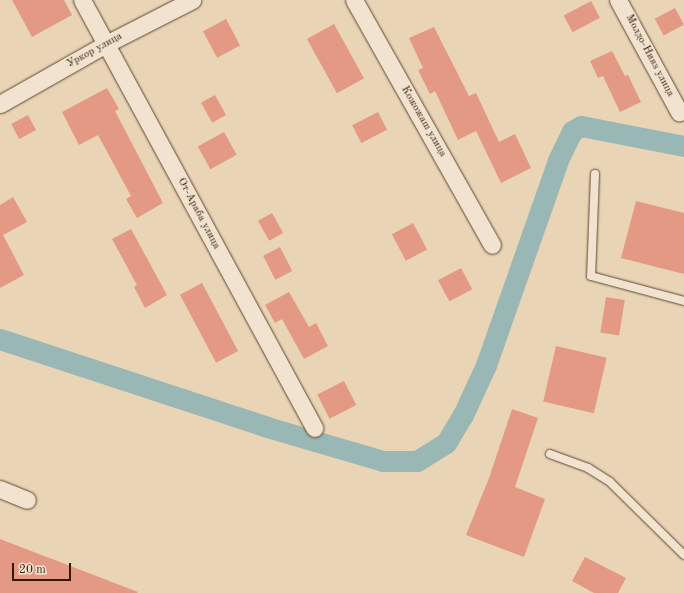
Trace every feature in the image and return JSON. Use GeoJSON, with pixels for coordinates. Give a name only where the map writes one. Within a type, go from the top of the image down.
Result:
{"type":"FeatureCollection","features":[{"type":"Feature","properties":{"kind":"street","name":"От-Араба улица"},"geometry":{"type":"LineString","coordinates":[[82,0],[314,428]]}},
{"type":"Feature","properties":{"kind":"street","name":"Уркор улица"},"geometry":{"type":"LineString","coordinates":[[0,104],[106,44],[192,0]]}},
{"type":"Feature","properties":{"kind":"street","name":"Кожожаш улица"},"geometry":{"type":"LineString","coordinates":[[354,0],[492,245]]}},
{"type":"Feature","properties":{"kind":"street","name":"Молдо-Нияз улица"},"geometry":{"type":"LineString","coordinates":[[618,0],[679,112]]}},
{"type":"Feature","properties":{"kind":"street"},"geometry":{"type":"LineString","coordinates":[[0,489],[27,500]]}},
{"type":"Feature","properties":{"kind":"lane"},"geometry":{"type":"LineString","coordinates":[[595,174],[590,276],[684,301]]}},
{"type":"Feature","properties":{"kind":"lane"},"geometry":{"type":"LineString","coordinates":[[550,454],[588,468],[610,482],[684,555]]}},
{"type":"Feature","properties":{"kind":"building"},"geometry":{"type":"Polygon","coordinates":[[[12,0],[64,0],[72,15],[32,37],[12,0]]]}},
{"type":"Feature","properties":{"kind":"building"},"geometry":{"type":"Polygon","coordinates":[[[591,1],[600,18],[573,32],[564,16],[591,1]]]}},
{"type":"Feature","properties":{"kind":"building"},"geometry":{"type":"Polygon","coordinates":[[[675,8],[684,25],[664,36],[655,19],[675,8]]]}},
{"type":"Feature","properties":{"kind":"building"},"geometry":{"type":"Polygon","coordinates":[[[226,19],[240,45],[217,58],[203,31],[226,19]]]}},
{"type":"Feature","properties":{"kind":"building"},"geometry":{"type":"Polygon","coordinates":[[[334,24],[364,78],[337,93],[307,39],[334,24]]]}},
{"type":"Feature","properties":{"kind":"building"},"geometry":{"type":"Polygon","coordinates":[[[434,27],[469,96],[476,93],[499,142],[515,134],[531,168],[501,183],[476,131],[458,140],[435,91],[430,94],[418,70],[423,68],[409,38],[434,27]]]}},
{"type":"Feature","properties":{"kind":"building"},"geometry":{"type":"Polygon","coordinates":[[[612,51],[625,76],[628,75],[641,102],[620,112],[603,76],[598,78],[590,61],[612,51]]]}},
{"type":"Feature","properties":{"kind":"building"},"geometry":{"type":"Polygon","coordinates":[[[107,88],[119,109],[115,111],[163,203],[137,218],[126,199],[131,196],[98,135],[79,145],[62,112],[107,88]]]}},
{"type":"Feature","properties":{"kind":"building"},"geometry":{"type":"Polygon","coordinates":[[[215,95],[226,115],[212,123],[201,103],[215,95]]]}},
{"type":"Feature","properties":{"kind":"building"},"geometry":{"type":"Polygon","coordinates":[[[378,112],[387,130],[361,143],[352,125],[378,112]]]}},
{"type":"Feature","properties":{"kind":"building"},"geometry":{"type":"Polygon","coordinates":[[[28,115],[36,130],[19,139],[11,124],[28,115]]]}},
{"type":"Feature","properties":{"kind":"building"},"geometry":{"type":"Polygon","coordinates":[[[224,132],[237,155],[210,169],[198,147],[224,132]]]}},
{"type":"Feature","properties":{"kind":"building"},"geometry":{"type":"Polygon","coordinates":[[[13,197],[27,222],[3,235],[24,275],[0,288],[0,205],[13,197]]]}},
{"type":"Feature","properties":{"kind":"building"},"geometry":{"type":"Polygon","coordinates":[[[636,201],[684,213],[684,274],[621,258],[636,201]]]}},
{"type":"Feature","properties":{"kind":"building"},"geometry":{"type":"Polygon","coordinates":[[[272,213],[283,233],[269,241],[258,221],[272,213]]]}},
{"type":"Feature","properties":{"kind":"building"},"geometry":{"type":"Polygon","coordinates":[[[413,223],[427,249],[406,261],[392,234],[413,223]]]}},
{"type":"Feature","properties":{"kind":"building"},"geometry":{"type":"Polygon","coordinates":[[[131,229],[167,295],[145,308],[134,287],[137,285],[112,239],[131,229]]]}},
{"type":"Feature","properties":{"kind":"building"},"geometry":{"type":"Polygon","coordinates":[[[280,247],[292,271],[275,280],[263,256],[280,247]]]}},
{"type":"Feature","properties":{"kind":"building"},"geometry":{"type":"Polygon","coordinates":[[[461,268],[472,289],[449,301],[438,280],[461,268]]]}},
{"type":"Feature","properties":{"kind":"building"},"geometry":{"type":"Polygon","coordinates":[[[202,283],[238,351],[216,363],[180,295],[202,283]]]}},
{"type":"Feature","properties":{"kind":"building"},"geometry":{"type":"Polygon","coordinates":[[[289,292],[309,327],[316,323],[328,346],[304,359],[282,319],[275,323],[265,305],[289,292]]]}},
{"type":"Feature","properties":{"kind":"building"},"geometry":{"type":"Polygon","coordinates":[[[606,297],[625,300],[619,336],[600,333],[606,297]]]}},
{"type":"Feature","properties":{"kind":"building"},"geometry":{"type":"Polygon","coordinates":[[[556,346],[607,358],[594,413],[543,402],[556,346]]]}},
{"type":"Feature","properties":{"kind":"building"},"geometry":{"type":"Polygon","coordinates":[[[344,381],[356,405],[330,419],[317,395],[344,381]]]}},
{"type":"Feature","properties":{"kind":"building"},"geometry":{"type":"Polygon","coordinates":[[[512,409],[538,418],[515,487],[545,499],[524,557],[466,535],[489,478],[512,409]]]}},
{"type":"Feature","properties":{"kind":"building"},"geometry":{"type":"Polygon","coordinates":[[[0,539],[138,592],[0,593],[0,539]]]}},
{"type":"Feature","properties":{"kind":"building"},"geometry":{"type":"Polygon","coordinates":[[[585,557],[626,578],[618,593],[594,593],[572,581],[585,557]]]}},
{"type":"Feature","properties":{"kind":"waterway"},"geometry":{"type":"LineString","coordinates":[[0,339],[267,427],[383,461],[417,461],[446,443],[463,415],[486,365],[558,160],[572,131],[581,126],[684,146]]}}]}
